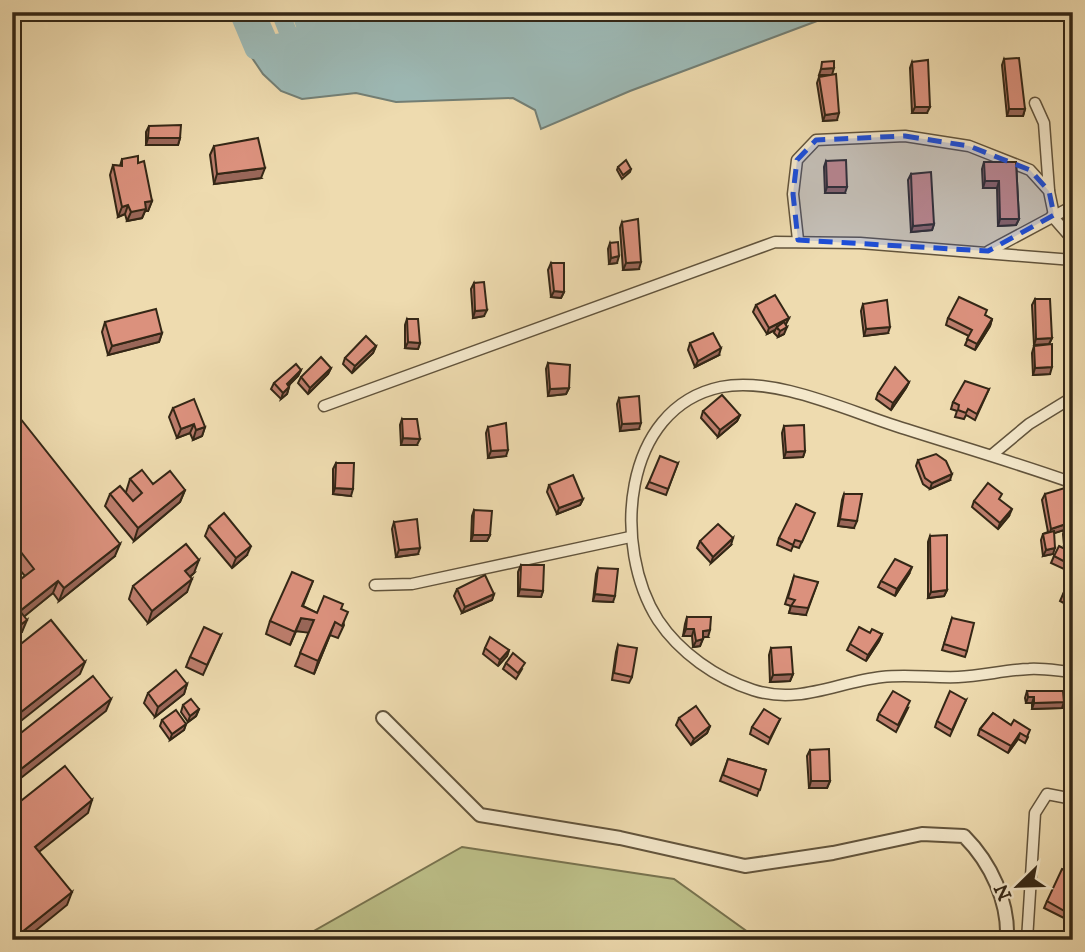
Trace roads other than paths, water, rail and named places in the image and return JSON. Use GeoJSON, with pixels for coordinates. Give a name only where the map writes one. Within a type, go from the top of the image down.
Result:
{"type":"FeatureCollection","features":[{"type":"Feature","properties":{"kind":"street"},"geometry":{"type":"LineString","coordinates":[[1035,103],[1044,123],[1053,215],[1073,240]]}},
{"type":"Feature","properties":{"kind":"street"},"geometry":{"type":"LineString","coordinates":[[798,240],[793,194],[797,160],[816,141],[905,136],[969,146],[1030,170],[1049,191]]}},
{"type":"Feature","properties":{"kind":"street"},"geometry":{"type":"LineString","coordinates":[[989,251],[1073,206]]}},
{"type":"Feature","properties":{"kind":"street"},"geometry":{"type":"LineString","coordinates":[[324,406],[757,247],[798,240],[989,251],[1073,260]]}},
{"type":"Feature","properties":{"kind":"street"},"geometry":{"type":"LineString","coordinates":[[1073,483],[993,454],[777,389],[738,385],[718,387],[676,408],[650,440],[636,473],[631,537],[652,610],[674,641],[707,667],[754,690],[794,696],[886,676],[972,677],[1027,669],[1073,672]]}},
{"type":"Feature","properties":{"kind":"street"},"geometry":{"type":"LineString","coordinates":[[993,454],[1029,424],[1073,397]]}},
{"type":"Feature","properties":{"kind":"street"},"geometry":{"type":"LineString","coordinates":[[375,584],[412,584],[631,537]]}},
{"type":"Feature","properties":{"kind":"street"},"geometry":{"type":"LineString","coordinates":[[383,718],[480,815],[620,838],[745,866],[922,834],[964,836],[974,846],[999,888],[1008,918],[1007,940]]}},
{"type":"Feature","properties":{"kind":"street"},"geometry":{"type":"LineString","coordinates":[[1027,940],[1035,813],[1047,794],[1073,799]]}},
{"type":"Feature","properties":{"kind":"water"},"geometry":{"type":"Polygon","coordinates":[[[355,12],[841,12],[630,91],[541,129],[535,110],[513,98],[396,102],[356,93],[302,99],[281,91],[263,74],[248,52],[355,12]]]}},
{"type":"Feature","properties":{"kind":"waterway"},"geometry":{"type":"LineString","coordinates":[[238,12],[254,50],[275,46]]}},
{"type":"Feature","properties":{"kind":"waterway"},"geometry":{"type":"LineString","coordinates":[[256,12],[270,44],[281,42]]}},
{"type":"Feature","properties":{"kind":"waterway"},"geometry":{"type":"LineString","coordinates":[[280,12],[290,37],[309,35]]}},
{"type":"Feature","properties":{"kind":"waterway"},"geometry":{"type":"LineString","coordinates":[[300,12],[307,30],[332,30]]}},
{"type":"Feature","properties":{"kind":"waterway"},"geometry":{"type":"LineString","coordinates":[[318,12],[323,24],[340,26]]}}]}
